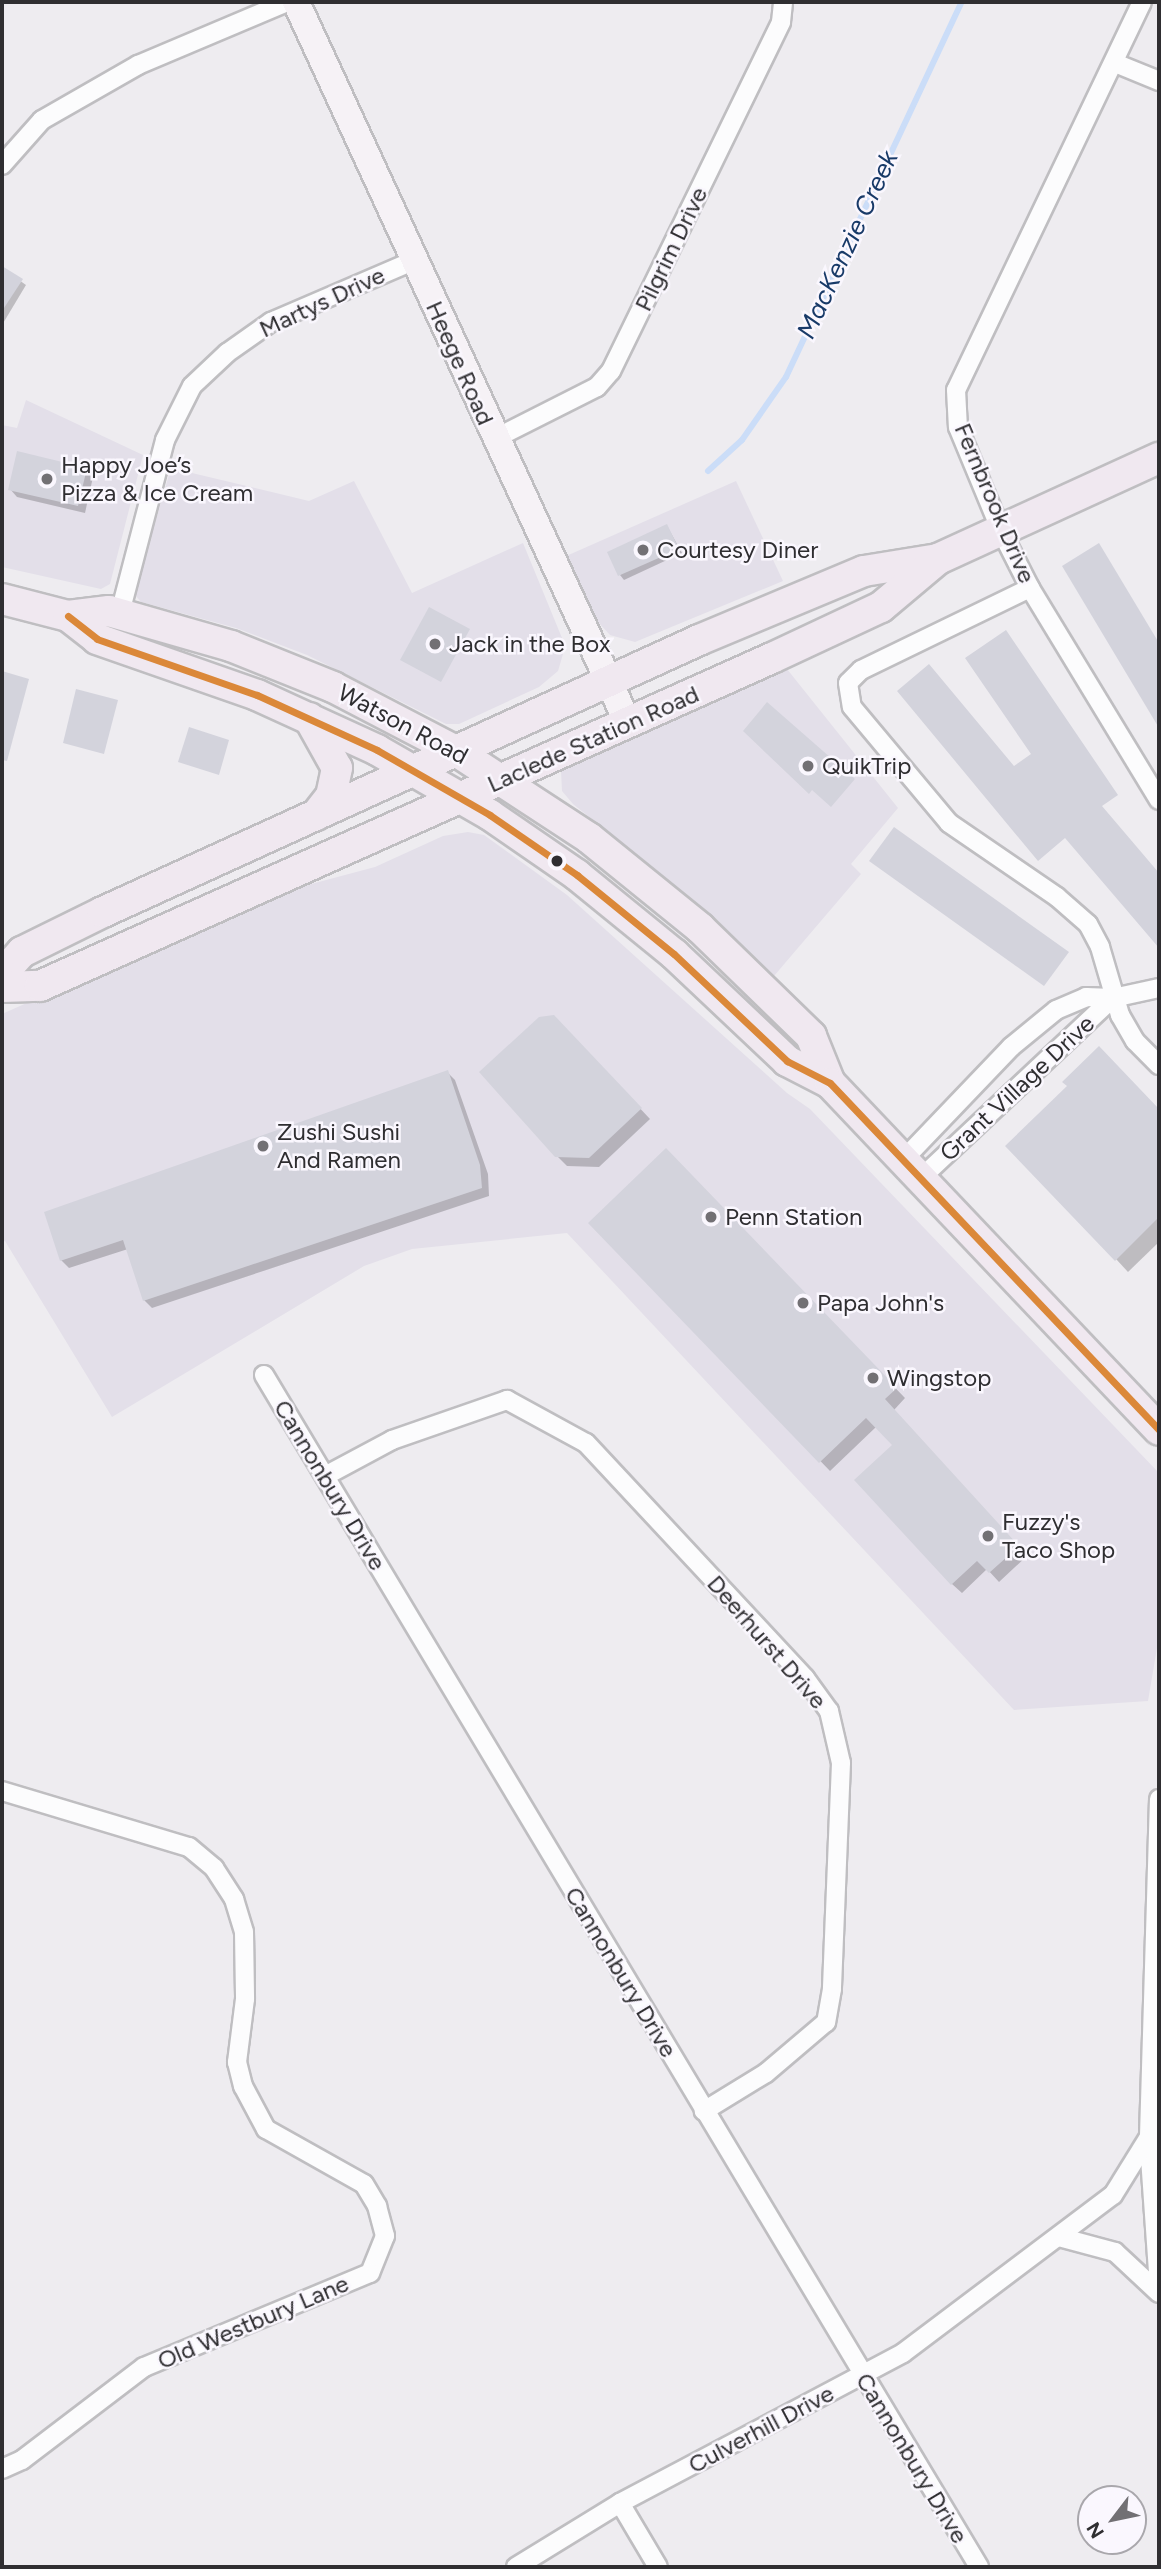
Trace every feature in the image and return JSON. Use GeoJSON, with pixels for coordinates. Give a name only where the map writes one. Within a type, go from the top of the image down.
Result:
{"type":"FeatureCollection","features":[{"type":"Feature","properties":{"kind":"main road","name":"Laclede Station Road"},"geometry":{"type":"LineString","coordinates":[[2,974],[22,952],[608,681],[864,571],[939,559],[1159,458]]}},
{"type":"Feature","properties":{"kind":"main road","name":"Laclede Station Road"},"geometry":{"type":"LineString","coordinates":[[2,987],[40,986],[628,723],[881,607],[939,559]]}},
{"type":"Feature","properties":{"kind":"main road","name":"Watson Road"},"geometry":{"type":"LineString","coordinates":[[2,599],[68,616],[120,613],[288,667],[379,708],[504,779],[626,866],[734,959],[811,1036],[830,1083]]}},
{"type":"Feature","properties":{"kind":"main road","name":"Watson Road"},"geometry":{"type":"LineString","coordinates":[[68,616],[97,639],[309,718],[415,771],[516,832],[640,924],[787,1062],[830,1083],[1159,1430]]}},
{"type":"Feature","properties":{"kind":"main road"},"geometry":{"type":"LineString","coordinates":[[309,718],[337,768],[331,796],[316,816]]}},
{"type":"Feature","properties":{"kind":"street"},"geometry":{"type":"LineString","coordinates":[[2,165],[42,120],[78,99],[138,65],[288,2]]}},
{"type":"Feature","properties":{"kind":"street","name":"Heege Road"},"geometry":{"type":"LineString","coordinates":[[296,2],[494,439],[628,723]]}},
{"type":"Feature","properties":{"kind":"street","name":"Pilgrim Drive"},"geometry":{"type":"LineString","coordinates":[[494,439],[597,387],[611,371],[781,22],[783,2]]}},
{"type":"Feature","properties":{"kind":"street","name":"Fernbrook Drive"},"geometry":{"type":"LineString","coordinates":[[1142,2],[956,390],[958,426],[1001,531],[1030,589],[1159,800]]}},
{"type":"Feature","properties":{"kind":"street"},"geometry":{"type":"LineString","coordinates":[[1115,63],[1159,81]]}},
{"type":"Feature","properties":{"kind":"street","name":"Martys Drive"},"geometry":{"type":"LineString","coordinates":[[120,613],[165,440],[192,386],[227,353],[271,322],[415,260]]}},
{"type":"Feature","properties":{"kind":"street"},"geometry":{"type":"LineString","coordinates":[[1030,589],[861,670],[848,683],[852,707],[949,822],[1057,897],[1088,925],[1100,947],[1113,998],[1135,1041],[1159,1065]]}},
{"type":"Feature","properties":{"kind":"street","name":"Grant Village Drive"},"geometry":{"type":"LineString","coordinates":[[913,1169],[1028,1030],[1069,1002],[1113,998],[1159,988]]}},
{"type":"Feature","properties":{"kind":"street","name":"Grant Village Drive"},"geometry":{"type":"LineString","coordinates":[[913,1169],[1113,998]]}},
{"type":"Feature","properties":{"kind":"street","name":"Cannonbury Drive"},"geometry":{"type":"LineString","coordinates":[[264,1375],[979,2567]]}},
{"type":"Feature","properties":{"kind":"street","name":"Deerhurst Drive"},"geometry":{"type":"LineString","coordinates":[[325,1476],[392,1440],[507,1400],[586,1443],[805,1678],[829,1711],[841,1763],[832,1989],[826,2022],[766,2073],[704,2111]]}},
{"type":"Feature","properties":{"kind":"street","name":"Old Westbury Lane"},"geometry":{"type":"LineString","coordinates":[[2,1791],[189,1847],[214,1867],[234,1899],[244,1931],[245,1999],[237,2062],[243,2086],[266,2129],[364,2184],[377,2206],[385,2236],[370,2273],[144,2367],[22,2460],[2,2469]]}},
{"type":"Feature","properties":{"kind":"street"},"geometry":{"type":"LineString","coordinates":[[1159,1799],[1149,2137],[1150,2205],[1159,2285]]}},
{"type":"Feature","properties":{"kind":"street","name":"Culverhill Drive"},"geometry":{"type":"LineString","coordinates":[[516,2567],[620,2503],[903,2353],[1113,2195],[1149,2137]]}},
{"type":"Feature","properties":{"kind":"street"},"geometry":{"type":"LineString","coordinates":[[1059,2237],[1115,2252],[1159,2294]]}},
{"type":"Feature","properties":{"kind":"street"},"geometry":{"type":"LineString","coordinates":[[620,2503],[658,2567]]}},
{"type":"Feature","properties":{"kind":"shaded area"},"geometry":{"type":"Polygon","coordinates":[[[26,400],[143,455],[110,584],[101,589],[2,567],[2,425],[17,428],[26,400]]]}},
{"type":"Feature","properties":{"kind":"shaded area"},"geometry":{"type":"Polygon","coordinates":[[[171,468],[309,501],[354,481],[412,593],[523,543],[562,638],[563,654],[558,671],[539,687],[459,724],[446,724],[307,655],[236,628],[141,602],[135,595],[137,584],[171,468]]]}},
{"type":"Feature","properties":{"kind":"shaded area"},"geometry":{"type":"Polygon","coordinates":[[[736,481],[783,581],[635,642],[610,635],[597,621],[564,557],[736,481]]]}},
{"type":"Feature","properties":{"kind":"shaded area"},"geometry":{"type":"Polygon","coordinates":[[[783,664],[898,808],[851,864],[861,874],[774,976],[714,917],[573,804],[562,791],[561,771],[569,761],[783,664]]]}},
{"type":"Feature","properties":{"kind":"shaded area"},"geometry":{"type":"Polygon","coordinates":[[[468,832],[484,835],[567,895],[787,1093],[810,1109],[1159,1473],[1159,1636],[1148,1701],[1014,1710],[567,1233],[412,1249],[364,1266],[112,1417],[5,1241],[2,1242],[2,1014],[270,895],[375,867],[443,836],[468,832]]]}},
{"type":"Feature","properties":{"kind":"building"},"geometry":{"type":"Polygon","coordinates":[[[2,266],[23,279],[2,311],[2,266]]]}},
{"type":"Feature","properties":{"kind":"building","name":"Happy Joe’s Pizza & Ice Cream"},"geometry":{"type":"Polygon","coordinates":[[[17,451],[87,468],[78,506],[8,490],[17,451]]]}},
{"type":"Feature","properties":{"kind":"building","name":"Courtesy Diner"},"geometry":{"type":"Polygon","coordinates":[[[667,524],[679,549],[618,576],[607,552],[667,524]]]}},
{"type":"Feature","properties":{"kind":"building"},"geometry":{"type":"Polygon","coordinates":[[[1099,543],[1159,643],[1159,728],[1062,566],[1099,543]]]}},
{"type":"Feature","properties":{"kind":"building","name":"Jack in the Box"},"geometry":{"type":"Polygon","coordinates":[[[429,607],[470,629],[441,682],[400,660],[429,607]]]}},
{"type":"Feature","properties":{"kind":"building"},"geometry":{"type":"Polygon","coordinates":[[[1006,630],[1118,795],[1102,806],[1159,873],[1159,948],[1065,838],[1038,861],[897,691],[929,664],[1014,766],[1031,754],[965,658],[1006,630]]]}},
{"type":"Feature","properties":{"kind":"building"},"geometry":{"type":"Polygon","coordinates":[[[2,671],[29,679],[7,761],[2,760],[2,671]]]}},
{"type":"Feature","properties":{"kind":"building"},"geometry":{"type":"Polygon","coordinates":[[[76,689],[118,700],[104,754],[63,743],[76,689]]]}},
{"type":"Feature","properties":{"kind":"building","name":"QuikTrip"},"geometry":{"type":"Polygon","coordinates":[[[767,702],[855,779],[831,807],[812,790],[809,794],[743,731],[767,702]]]}},
{"type":"Feature","properties":{"kind":"building"},"geometry":{"type":"Polygon","coordinates":[[[189,727],[229,740],[219,775],[178,762],[189,727]]]}},
{"type":"Feature","properties":{"kind":"building"},"geometry":{"type":"Polygon","coordinates":[[[894,827],[1069,952],[1044,986],[869,861],[894,827]]]}},
{"type":"Feature","properties":{"kind":"building"},"geometry":{"type":"Polygon","coordinates":[[[554,1015],[642,1108],[589,1158],[555,1157],[479,1072],[539,1017],[554,1015]]]}},
{"type":"Feature","properties":{"kind":"building"},"geometry":{"type":"Polygon","coordinates":[[[1099,1046],[1159,1109],[1159,1217],[1115,1261],[1005,1146],[1067,1086],[1062,1082],[1099,1046]]]}},
{"type":"Feature","properties":{"kind":"building"},"geometry":{"type":"Polygon","coordinates":[[[448,1070],[480,1165],[482,1188],[143,1301],[123,1240],[60,1261],[44,1212],[448,1070]]]}},
{"type":"Feature","properties":{"kind":"building"},"geometry":{"type":"Polygon","coordinates":[[[666,1148],[897,1388],[885,1399],[1019,1546],[989,1573],[977,1561],[951,1585],[854,1480],[892,1445],[866,1418],[819,1463],[588,1223],[666,1148]]]}},
{"type":"Feature","properties":{"kind":"waterway","name":"MacKenzie Creek"},"geometry":{"type":"LineString","coordinates":[[708,471],[742,440],[786,377],[962,2]]}},
{"type":"Feature","properties":{"kind":"transit line"},"geometry":{"type":"LineString","coordinates":[[68,616],[97,639],[257,695],[377,750],[490,815],[577,875],[674,954],[787,1061],[830,1083],[1159,1430]]}},
{"type":"Feature","properties":{"kind":"place","name":"Happy Joe’s Pizza & Ice Cream"},"geometry":{"type":"Point","coordinates":[47,479]}},
{"type":"Feature","properties":{"kind":"place","name":"Courtesy Diner"},"geometry":{"type":"Point","coordinates":[643,550]}},
{"type":"Feature","properties":{"kind":"place","name":"Jack in the Box"},"geometry":{"type":"Point","coordinates":[435,644]}},
{"type":"Feature","properties":{"kind":"place","name":"QuikTrip"},"geometry":{"type":"Point","coordinates":[808,766]}},
{"type":"Feature","properties":{"kind":"place","name":"Zushi Sushi And Ramen"},"geometry":{"type":"Point","coordinates":[263,1146]}},
{"type":"Feature","properties":{"kind":"place","name":"Penn Station"},"geometry":{"type":"Point","coordinates":[711,1217]}},
{"type":"Feature","properties":{"kind":"place","name":"Papa John's"},"geometry":{"type":"Point","coordinates":[803,1303]}},
{"type":"Feature","properties":{"kind":"place","name":"Wingstop"},"geometry":{"type":"Point","coordinates":[873,1378]}},
{"type":"Feature","properties":{"kind":"place","name":"Fuzzy's Taco Shop"},"geometry":{"type":"Point","coordinates":[988,1536]}}]}
